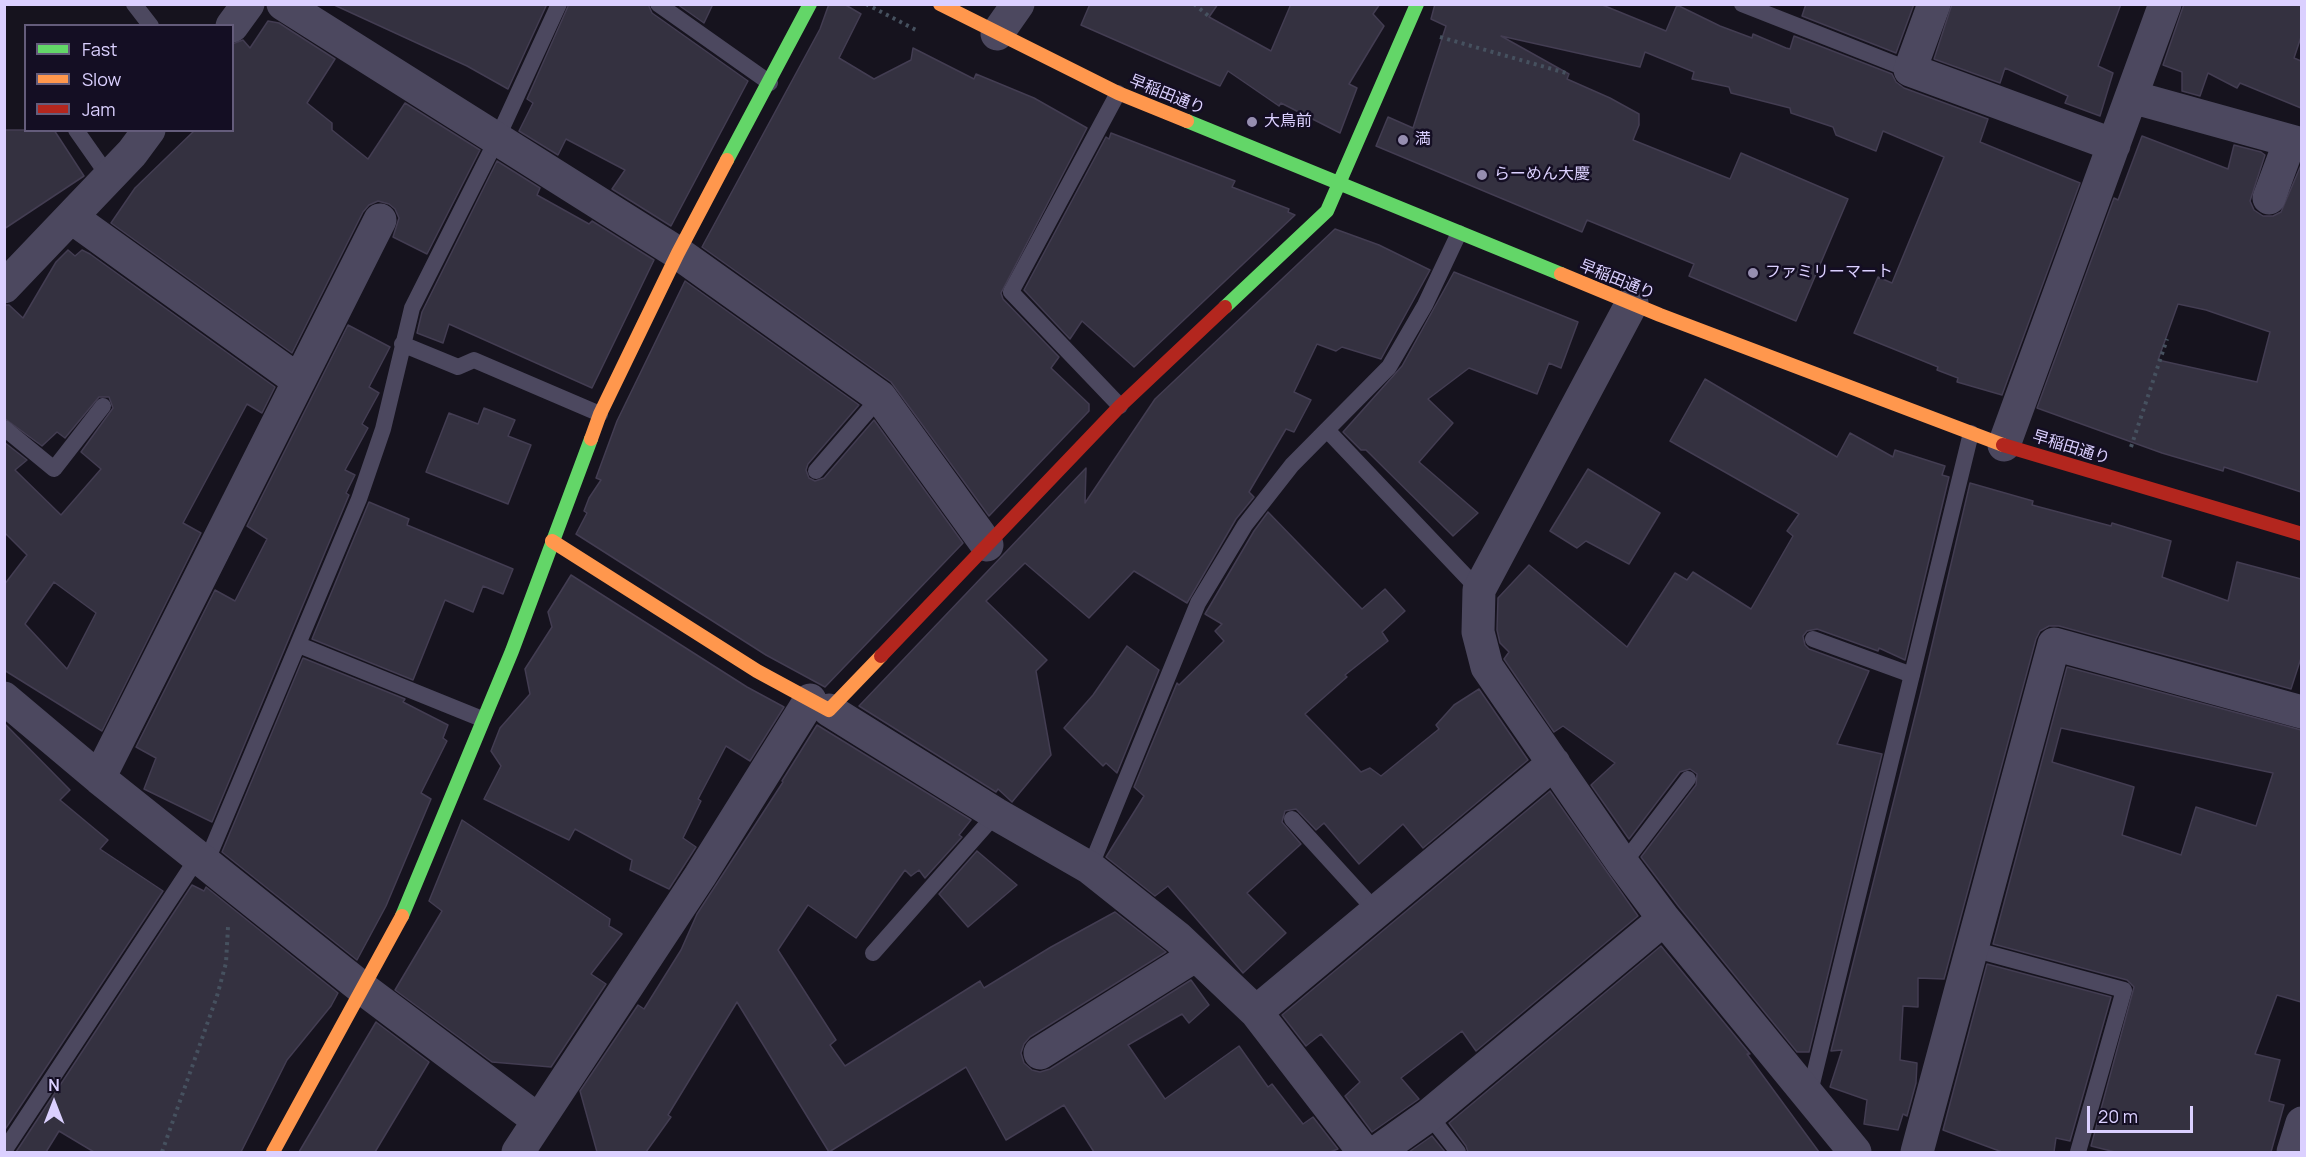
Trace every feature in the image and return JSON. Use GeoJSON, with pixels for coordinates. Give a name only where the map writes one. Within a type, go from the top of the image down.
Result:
{"type":"FeatureCollection","features":[{"type":"Feature","properties":{"kind":"street"},"geometry":{"type":"LineString","coordinates":[[233,24],[248,4]]}},
{"type":"Feature","properties":{"kind":"street"},"geometry":{"type":"LineString","coordinates":[[283,4],[678,253],[880,397],[987,545]]}},
{"type":"Feature","properties":{"kind":"street"},"geometry":{"type":"LineString","coordinates":[[273,1152],[402,914],[512,651],[600,414],[678,253],[810,4]]}},
{"type":"Feature","properties":{"kind":"street","name":"早稲田通り"},"geometry":{"type":"LineString","coordinates":[[940,4],[1118,93],[1632,303],[2004,445],[2301,534]]}},
{"type":"Feature","properties":{"kind":"street"},"geometry":{"type":"LineString","coordinates":[[997,34],[1018,4]]}},
{"type":"Feature","properties":{"kind":"street"},"geometry":{"type":"LineString","coordinates":[[518,1152],[700,876],[819,705],[987,545],[1120,406],[1327,211],[1417,4]]}},
{"type":"Feature","properties":{"kind":"street"},"geometry":{"type":"LineString","coordinates":[[1934,4],[1910,70],[2114,145]]}},
{"type":"Feature","properties":{"kind":"street"},"geometry":{"type":"LineString","coordinates":[[2004,445],[2165,4]]}},
{"type":"Feature","properties":{"kind":"street"},"geometry":{"type":"LineString","coordinates":[[2132,97],[2296,143],[2269,198]]}},
{"type":"Feature","properties":{"kind":"street"},"geometry":{"type":"LineString","coordinates":[[6,281],[109,177],[147,132]]}},
{"type":"Feature","properties":{"kind":"street"},"geometry":{"type":"LineString","coordinates":[[71,217],[299,381]]}},
{"type":"Feature","properties":{"kind":"street"},"geometry":{"type":"LineString","coordinates":[[99,778],[380,220]]}},
{"type":"Feature","properties":{"kind":"street"},"geometry":{"type":"LineString","coordinates":[[1632,303],[1479,590],[1478,632],[1487,667],[1623,864],[1664,919],[1855,1152]]}},
{"type":"Feature","properties":{"kind":"street"},"geometry":{"type":"LineString","coordinates":[[552,541],[758,671],[819,705],[996,814],[1090,868],[1196,955],[1256,1012],[1364,1152]]}},
{"type":"Feature","properties":{"kind":"street"},"geometry":{"type":"LineString","coordinates":[[1917,1152],[2054,644],[2301,712]]}},
{"type":"Feature","properties":{"kind":"street"},"geometry":{"type":"LineString","coordinates":[[4,698],[99,778],[362,988],[538,1120]]}},
{"type":"Feature","properties":{"kind":"street"},"geometry":{"type":"LineString","coordinates":[[1256,1012],[1554,764]]}},
{"type":"Feature","properties":{"kind":"street"},"geometry":{"type":"LineString","coordinates":[[1377,1152],[1429,1115],[1664,919]]}},
{"type":"Feature","properties":{"kind":"street"},"geometry":{"type":"LineString","coordinates":[[1040,1053],[1196,955]]}},
{"type":"Feature","properties":{"kind":"street"},"geometry":{"type":"LineString","coordinates":[[2293,1152],[2301,1123]]}},
{"type":"Feature","properties":{"kind":"lane"},"geometry":{"type":"LineString","coordinates":[[134,4],[149,24]]}},
{"type":"Feature","properties":{"kind":"lane"},"geometry":{"type":"LineString","coordinates":[[4,1152],[202,860],[299,645],[363,489],[383,429],[412,308],[497,139],[559,4]]}},
{"type":"Feature","properties":{"kind":"lane"},"geometry":{"type":"LineString","coordinates":[[658,4],[770,83]]}},
{"type":"Feature","properties":{"kind":"lane"},"geometry":{"type":"LineString","coordinates":[[1742,4],[1910,70]]}},
{"type":"Feature","properties":{"kind":"lane"},"geometry":{"type":"LineString","coordinates":[[1118,93],[1011,292],[1120,406]]}},
{"type":"Feature","properties":{"kind":"lane"},"geometry":{"type":"LineString","coordinates":[[77,132],[109,177]]}},
{"type":"Feature","properties":{"kind":"lane"},"geometry":{"type":"LineString","coordinates":[[1090,868],[1198,603],[1245,525],[1292,465],[1389,367],[1425,305],[1459,233]]}},
{"type":"Feature","properties":{"kind":"lane"},"geometry":{"type":"LineString","coordinates":[[402,344],[458,367],[474,360],[600,414]]}},
{"type":"Feature","properties":{"kind":"lane"},"geometry":{"type":"LineString","coordinates":[[816,471],[880,397]]}},
{"type":"Feature","properties":{"kind":"lane"},"geometry":{"type":"LineString","coordinates":[[4,428],[54,469],[103,406]]}},
{"type":"Feature","properties":{"kind":"lane"},"geometry":{"type":"LineString","coordinates":[[1327,430],[1479,590]]}},
{"type":"Feature","properties":{"kind":"lane"},"geometry":{"type":"LineString","coordinates":[[1809,1097],[1971,433]]}},
{"type":"Feature","properties":{"kind":"lane"},"geometry":{"type":"LineString","coordinates":[[1813,639],[1912,675]]}},
{"type":"Feature","properties":{"kind":"lane"},"geometry":{"type":"LineString","coordinates":[[299,645],[482,719]]}},
{"type":"Feature","properties":{"kind":"lane"},"geometry":{"type":"LineString","coordinates":[[1623,864],[1688,779]]}},
{"type":"Feature","properties":{"kind":"lane"},"geometry":{"type":"LineString","coordinates":[[873,953],[996,814]]}},
{"type":"Feature","properties":{"kind":"lane"},"geometry":{"type":"LineString","coordinates":[[1292,819],[1377,912]]}},
{"type":"Feature","properties":{"kind":"lane"},"geometry":{"type":"LineString","coordinates":[[1972,950],[2124,990],[2078,1152]]}},
{"type":"Feature","properties":{"kind":"lane"},"geometry":{"type":"LineString","coordinates":[[1429,1115],[1458,1152]]}},
{"type":"Feature","properties":{"kind":"path"},"geometry":{"type":"LineString","coordinates":[[1194,4],[1211,18]]}},
{"type":"Feature","properties":{"kind":"path"},"geometry":{"type":"LineString","coordinates":[[1408,28],[1566,73]]}},
{"type":"Feature","properties":{"kind":"path"},"geometry":{"type":"LineString","coordinates":[[2120,447],[2130,450],[2167,339]]}},
{"type":"Feature","properties":{"kind":"path"},"geometry":{"type":"LineString","coordinates":[[162,1152],[220,985],[226,963],[228,925]]}},
{"type":"Feature","properties":{"kind":"building"},"geometry":{"type":"Polygon","coordinates":[[[332,4],[547,4],[508,89],[467,66],[332,4]]]}},
{"type":"Feature","properties":{"kind":"building"},"geometry":{"type":"Polygon","coordinates":[[[569,4],[648,4],[652,13],[748,81],[671,226],[612,189],[625,170],[566,139],[558,155],[519,131],[533,103],[527,99],[569,4]]]}},
{"type":"Feature","properties":{"kind":"building"},"geometry":{"type":"Polygon","coordinates":[[[677,4],[713,4],[704,23],[677,4]]]}},
{"type":"Feature","properties":{"kind":"building"},"geometry":{"type":"Polygon","coordinates":[[[829,4],[844,4],[861,14],[839,58],[874,79],[911,60],[913,48],[974,79],[976,74],[1034,98],[1087,128],[1001,293],[1003,299],[1059,357],[1051,368],[1089,404],[1089,411],[989,516],[891,382],[702,247],[820,29],[829,4]]]}},
{"type":"Feature","properties":{"kind":"building"},"geometry":{"type":"Polygon","coordinates":[[[1090,4],[1218,4],[1209,17],[1271,51],[1291,4],[1380,4],[1373,14],[1384,26],[1349,84],[1357,88],[1340,133],[1281,103],[1279,106],[1228,71],[1220,86],[1081,25],[1090,4]]]}},
{"type":"Feature","properties":{"kind":"building"},"geometry":{"type":"Polygon","coordinates":[[[1435,4],[1600,4],[1666,31],[1677,5],[1720,26],[1752,38],[1753,34],[1786,48],[1790,49],[1794,36],[1892,74],[1896,82],[1904,88],[1988,119],[1980,142],[2080,183],[2002,395],[1957,382],[1958,378],[1937,370],[1938,367],[1854,333],[1878,277],[1892,283],[1944,157],[1883,131],[1876,151],[1836,135],[1833,127],[1791,113],[1790,108],[1731,93],[1729,87],[1692,79],[1694,72],[1645,52],[1640,67],[1501,36],[1569,74],[1567,79],[1639,114],[1639,125],[1633,140],[1730,179],[1741,153],[1848,199],[1796,321],[1689,276],[1694,264],[1587,220],[1582,232],[1376,146],[1388,117],[1413,128],[1446,26],[1431,19],[1435,4]]]}},
{"type":"Feature","properties":{"kind":"building"},"geometry":{"type":"Polygon","coordinates":[[[1806,4],[1914,4],[1896,53],[1802,16],[1806,4]]]}},
{"type":"Feature","properties":{"kind":"building"},"geometry":{"type":"Polygon","coordinates":[[[1952,4],[2121,4],[2098,66],[2113,73],[2100,116],[2065,103],[2068,96],[2005,68],[2000,83],[1934,59],[1952,4]]]}},
{"type":"Feature","properties":{"kind":"building"},"geometry":{"type":"Polygon","coordinates":[[[2184,4],[2301,4],[2301,37],[2294,58],[2301,61],[2301,108],[2240,83],[2237,88],[2208,73],[2200,96],[2182,91],[2182,72],[2163,65],[2184,4]]]}},
{"type":"Feature","properties":{"kind":"building"},"geometry":{"type":"Polygon","coordinates":[[[268,21],[279,23],[335,59],[307,103],[332,123],[332,130],[368,159],[405,103],[480,150],[427,254],[393,237],[399,218],[395,209],[389,204],[378,201],[369,205],[363,212],[292,353],[111,223],[135,188],[193,132],[234,132],[234,43],[243,40],[250,48],[268,21]]]}},
{"type":"Feature","properties":{"kind":"building"},"geometry":{"type":"Polygon","coordinates":[[[4,130],[55,132],[84,176],[4,229],[4,130]]]}},
{"type":"Feature","properties":{"kind":"building"},"geometry":{"type":"Polygon","coordinates":[[[1111,133],[1235,181],[1232,187],[1289,209],[1288,212],[1295,215],[1134,367],[1082,321],[1070,339],[1024,290],[1106,137],[1109,139],[1111,133]]]}},
{"type":"Feature","properties":{"kind":"building"},"geometry":{"type":"Polygon","coordinates":[[[2142,136],[2228,169],[2234,145],[2261,152],[2265,155],[2250,201],[2254,210],[2263,216],[2273,216],[2281,212],[2301,165],[2301,492],[2224,467],[2223,471],[2162,453],[2037,408],[2114,198],[2118,200],[2142,136]],[[2178,304],[2158,360],[2257,382],[2270,332],[2206,310],[2178,304]]]}},
{"type":"Feature","properties":{"kind":"building"},"geometry":{"type":"Polygon","coordinates":[[[497,161],[540,188],[537,195],[589,224],[592,221],[654,260],[592,388],[449,324],[443,343],[417,333],[422,312],[497,161]]]}},
{"type":"Feature","properties":{"kind":"building"},"geometry":{"type":"Polygon","coordinates":[[[1335,229],[1379,245],[1430,270],[1381,359],[1342,347],[1336,351],[1317,344],[1294,392],[1311,400],[1294,432],[1286,429],[1249,492],[1254,497],[1236,519],[1187,603],[1134,571],[1089,618],[1025,563],[986,601],[1047,660],[1036,671],[1051,755],[1012,802],[998,789],[996,792],[859,706],[1086,468],[1085,503],[1155,399],[1335,229]]]}},
{"type":"Feature","properties":{"kind":"building"},"geometry":{"type":"Polygon","coordinates":[[[68,250],[75,256],[82,250],[90,254],[275,387],[262,413],[247,404],[183,523],[201,533],[102,731],[4,670],[4,585],[27,555],[4,532],[4,442],[27,460],[15,470],[61,515],[101,469],[81,452],[113,408],[109,397],[99,397],[65,438],[57,432],[42,446],[4,418],[4,305],[9,305],[23,318],[56,262],[68,250]],[[54,582],[25,624],[67,669],[96,613],[54,582]]]}},
{"type":"Feature","properties":{"kind":"building"},"geometry":{"type":"Polygon","coordinates":[[[1454,272],[1578,322],[1561,368],[1549,363],[1537,394],[1469,368],[1428,399],[1453,423],[1419,462],[1478,513],[1453,536],[1366,450],[1361,450],[1343,432],[1402,366],[1454,272]]]}},
{"type":"Feature","properties":{"kind":"building"},"geometry":{"type":"Polygon","coordinates":[[[685,281],[859,405],[808,464],[806,470],[809,478],[815,481],[824,478],[874,420],[963,543],[825,687],[766,655],[576,534],[587,513],[584,511],[589,498],[601,480],[596,478],[617,421],[685,281]]]}},
{"type":"Feature","properties":{"kind":"building"},"geometry":{"type":"Polygon","coordinates":[[[348,325],[390,347],[369,387],[379,393],[362,424],[368,428],[345,470],[355,475],[346,493],[349,495],[212,822],[144,789],[156,758],[136,747],[215,590],[235,601],[267,539],[247,526],[348,325]]]}},
{"type":"Feature","properties":{"kind":"building"},"geometry":{"type":"Polygon","coordinates":[[[1705,379],[1837,457],[1850,433],[1893,457],[1895,450],[1945,466],[1942,475],[1949,477],[1905,660],[1879,648],[1878,651],[1817,629],[1807,631],[1803,636],[1805,645],[1809,649],[1869,671],[1837,744],[1882,754],[1809,1052],[1797,1052],[1641,857],[1696,785],[1697,774],[1690,769],[1680,772],[1629,839],[1591,785],[1615,763],[1563,726],[1554,732],[1504,659],[1509,652],[1500,643],[1497,630],[1498,598],[1529,565],[1627,647],[1675,573],[1687,580],[1693,572],[1751,609],[1793,536],[1787,531],[1799,514],[1670,441],[1705,379]]]}},
{"type":"Feature","properties":{"kind":"building"},"geometry":{"type":"Polygon","coordinates":[[[484,408],[515,420],[508,436],[531,445],[508,504],[426,472],[449,413],[478,424],[484,408]]]}},
{"type":"Feature","properties":{"kind":"building"},"geometry":{"type":"Polygon","coordinates":[[[1588,469],[1660,513],[1629,564],[1586,541],[1577,548],[1550,531],[1588,469]]]}},
{"type":"Feature","properties":{"kind":"building"},"geometry":{"type":"Polygon","coordinates":[[[1970,483],[2033,501],[2032,505],[2111,526],[2112,523],[2171,541],[2162,577],[2228,601],[2237,562],[2301,579],[2301,658],[2291,689],[2059,626],[2049,626],[2040,631],[1944,979],[1918,978],[1918,1007],[1903,1006],[1900,1060],[1917,1063],[1916,1083],[1907,1116],[1903,1114],[1898,1130],[1864,1124],[1867,1100],[1830,1087],[1842,1050],[1831,1051],[1921,692],[1970,483]]]}},
{"type":"Feature","properties":{"kind":"building"},"geometry":{"type":"Polygon","coordinates":[[[369,502],[409,519],[407,525],[513,569],[503,594],[483,586],[473,612],[445,600],[413,680],[312,639],[369,502]]]}},
{"type":"Feature","properties":{"kind":"building"},"geometry":{"type":"Polygon","coordinates":[[[1268,512],[1362,609],[1385,589],[1405,611],[1382,632],[1388,641],[1345,675],[1347,677],[1305,714],[1361,772],[1370,768],[1381,776],[1439,729],[1436,725],[1454,705],[1479,689],[1528,760],[1423,848],[1403,824],[1359,864],[1324,823],[1316,830],[1296,809],[1285,811],[1282,822],[1301,844],[1247,893],[1286,933],[1243,973],[1168,886],[1155,896],[1106,857],[1144,796],[1134,787],[1177,683],[1179,685],[1224,641],[1215,631],[1222,624],[1205,614],[1254,531],[1268,512]]]}},
{"type":"Feature","properties":{"kind":"building"},"geometry":{"type":"Polygon","coordinates":[[[571,575],[747,687],[784,707],[750,761],[726,746],[698,799],[701,801],[683,838],[696,847],[669,889],[630,870],[632,860],[575,829],[569,840],[484,799],[501,766],[491,751],[500,728],[530,694],[525,669],[552,627],[548,612],[571,575]]]}},
{"type":"Feature","properties":{"kind":"building"},"geometry":{"type":"Polygon","coordinates":[[[1127,646],[1159,670],[1117,773],[1106,763],[1103,766],[1064,728],[1093,695],[1127,646]]]}},
{"type":"Feature","properties":{"kind":"building"},"geometry":{"type":"Polygon","coordinates":[[[303,658],[405,699],[403,702],[448,725],[443,738],[447,741],[421,793],[431,799],[386,906],[357,960],[222,852],[303,658]]]}},
{"type":"Feature","properties":{"kind":"building"},"geometry":{"type":"Polygon","coordinates":[[[2067,667],[2301,730],[2301,1002],[2277,995],[2255,1054],[2280,1060],[2269,1101],[2284,1105],[2271,1152],[2115,1152],[2091,1146],[2134,987],[2127,980],[1993,944],[2067,667]],[[2061,728],[2052,762],[2134,787],[2122,835],[2181,855],[2196,807],[2256,826],[2273,773],[2061,728]]]}},
{"type":"Feature","properties":{"kind":"building"},"geometry":{"type":"Polygon","coordinates":[[[4,723],[70,790],[60,800],[108,840],[100,849],[163,891],[4,1131],[4,723]]]}},
{"type":"Feature","properties":{"kind":"building"},"geometry":{"type":"Polygon","coordinates":[[[817,725],[971,820],[959,835],[962,837],[925,878],[919,870],[911,876],[905,870],[856,938],[808,905],[778,950],[836,1040],[830,1045],[845,1066],[980,981],[984,988],[1051,947],[1115,912],[1166,952],[1030,1037],[1021,1053],[1024,1063],[1032,1070],[1040,1072],[1050,1069],[1191,980],[1209,1005],[1189,1023],[1182,1014],[1128,1045],[1165,1099],[1239,1046],[1268,1087],[1272,1084],[1303,1124],[1313,1117],[1338,1149],[1330,1152],[1094,1152],[1064,1105],[1006,1140],[966,1067],[829,1152],[737,1002],[668,1115],[671,1117],[646,1152],[597,1152],[580,1091],[638,1005],[644,1009],[681,950],[697,914],[783,782],[817,725]]]}},
{"type":"Feature","properties":{"kind":"building"},"geometry":{"type":"Polygon","coordinates":[[[1550,791],[1638,916],[1476,1051],[1462,1031],[1401,1078],[1419,1099],[1372,1132],[1345,1096],[1360,1082],[1321,1034],[1306,1046],[1282,1015],[1550,791]]]}},
{"type":"Feature","properties":{"kind":"building"},"geometry":{"type":"Polygon","coordinates":[[[462,820],[610,919],[609,926],[622,934],[591,974],[606,984],[551,1067],[492,1062],[395,990],[442,911],[429,901],[462,820]]]}},
{"type":"Feature","properties":{"kind":"building"},"geometry":{"type":"Polygon","coordinates":[[[977,851],[1017,885],[968,927],[939,894],[977,851]]]}},
{"type":"Feature","properties":{"kind":"building"},"geometry":{"type":"Polygon","coordinates":[[[192,885],[204,891],[206,887],[338,993],[331,1006],[287,1060],[241,1152],[94,1152],[59,1131],[46,1152],[16,1152],[192,885]]]}},
{"type":"Feature","properties":{"kind":"building"},"geometry":{"type":"Polygon","coordinates":[[[1661,946],[1750,1054],[1747,1054],[1819,1152],[1468,1152],[1449,1123],[1661,946]]]}},
{"type":"Feature","properties":{"kind":"building"},"geometry":{"type":"Polygon","coordinates":[[[1987,964],[2111,997],[2070,1141],[2056,1138],[2054,1152],[2002,1152],[1943,1130],[1987,964]]]}},
{"type":"Feature","properties":{"kind":"building"},"geometry":{"type":"Polygon","coordinates":[[[376,1022],[429,1062],[375,1152],[299,1152],[376,1022]]]}},
{"type":"Feature","properties":{"kind":"building"},"geometry":{"type":"Polygon","coordinates":[[[1432,1136],[1445,1152],[1409,1152],[1432,1136]]]}},
{"type":"Feature","properties":{"kind":"traffic: fast"},"geometry":{"type":"LineString","coordinates":[[727,160],[810,4]]}},
{"type":"Feature","properties":{"kind":"traffic: fast"},"geometry":{"type":"LineString","coordinates":[[1225,307],[1327,211],[1417,4]]}},
{"type":"Feature","properties":{"kind":"traffic: fast"},"geometry":{"type":"LineString","coordinates":[[1187,121],[1561,274]]}},
{"type":"Feature","properties":{"kind":"traffic: fast"},"geometry":{"type":"LineString","coordinates":[[402,916],[512,651],[591,439]]}},
{"type":"Feature","properties":{"kind":"traffic: slow"},"geometry":{"type":"LineString","coordinates":[[940,4],[1118,93],[1187,121]]}},
{"type":"Feature","properties":{"kind":"traffic: slow"},"geometry":{"type":"LineString","coordinates":[[591,439],[600,414],[678,253],[727,160]]}},
{"type":"Feature","properties":{"kind":"traffic: slow"},"geometry":{"type":"LineString","coordinates":[[1561,274],[1660,315],[2003,445]]}},
{"type":"Feature","properties":{"kind":"traffic: slow"},"geometry":{"type":"LineString","coordinates":[[552,541],[757,671],[829,710],[881,656]]}},
{"type":"Feature","properties":{"kind":"traffic: slow"},"geometry":{"type":"LineString","coordinates":[[273,1152],[402,916]]}},
{"type":"Feature","properties":{"kind":"traffic: jam"},"geometry":{"type":"LineString","coordinates":[[881,656],[1120,406],[1225,307]]}},
{"type":"Feature","properties":{"kind":"traffic: jam"},"geometry":{"type":"LineString","coordinates":[[2003,445],[2302,534]]}},
{"type":"Feature","properties":{"kind":"place","name":"大鳥前"},"geometry":{"type":"Point","coordinates":[1252,122]}},
{"type":"Feature","properties":{"kind":"place","name":"満"},"geometry":{"type":"Point","coordinates":[1403,140]}},
{"type":"Feature","properties":{"kind":"place","name":"らーめん大慶"},"geometry":{"type":"Point","coordinates":[1482,175]}},
{"type":"Feature","properties":{"kind":"place","name":"ファミリーマート"},"geometry":{"type":"Point","coordinates":[1753,273]}}]}
